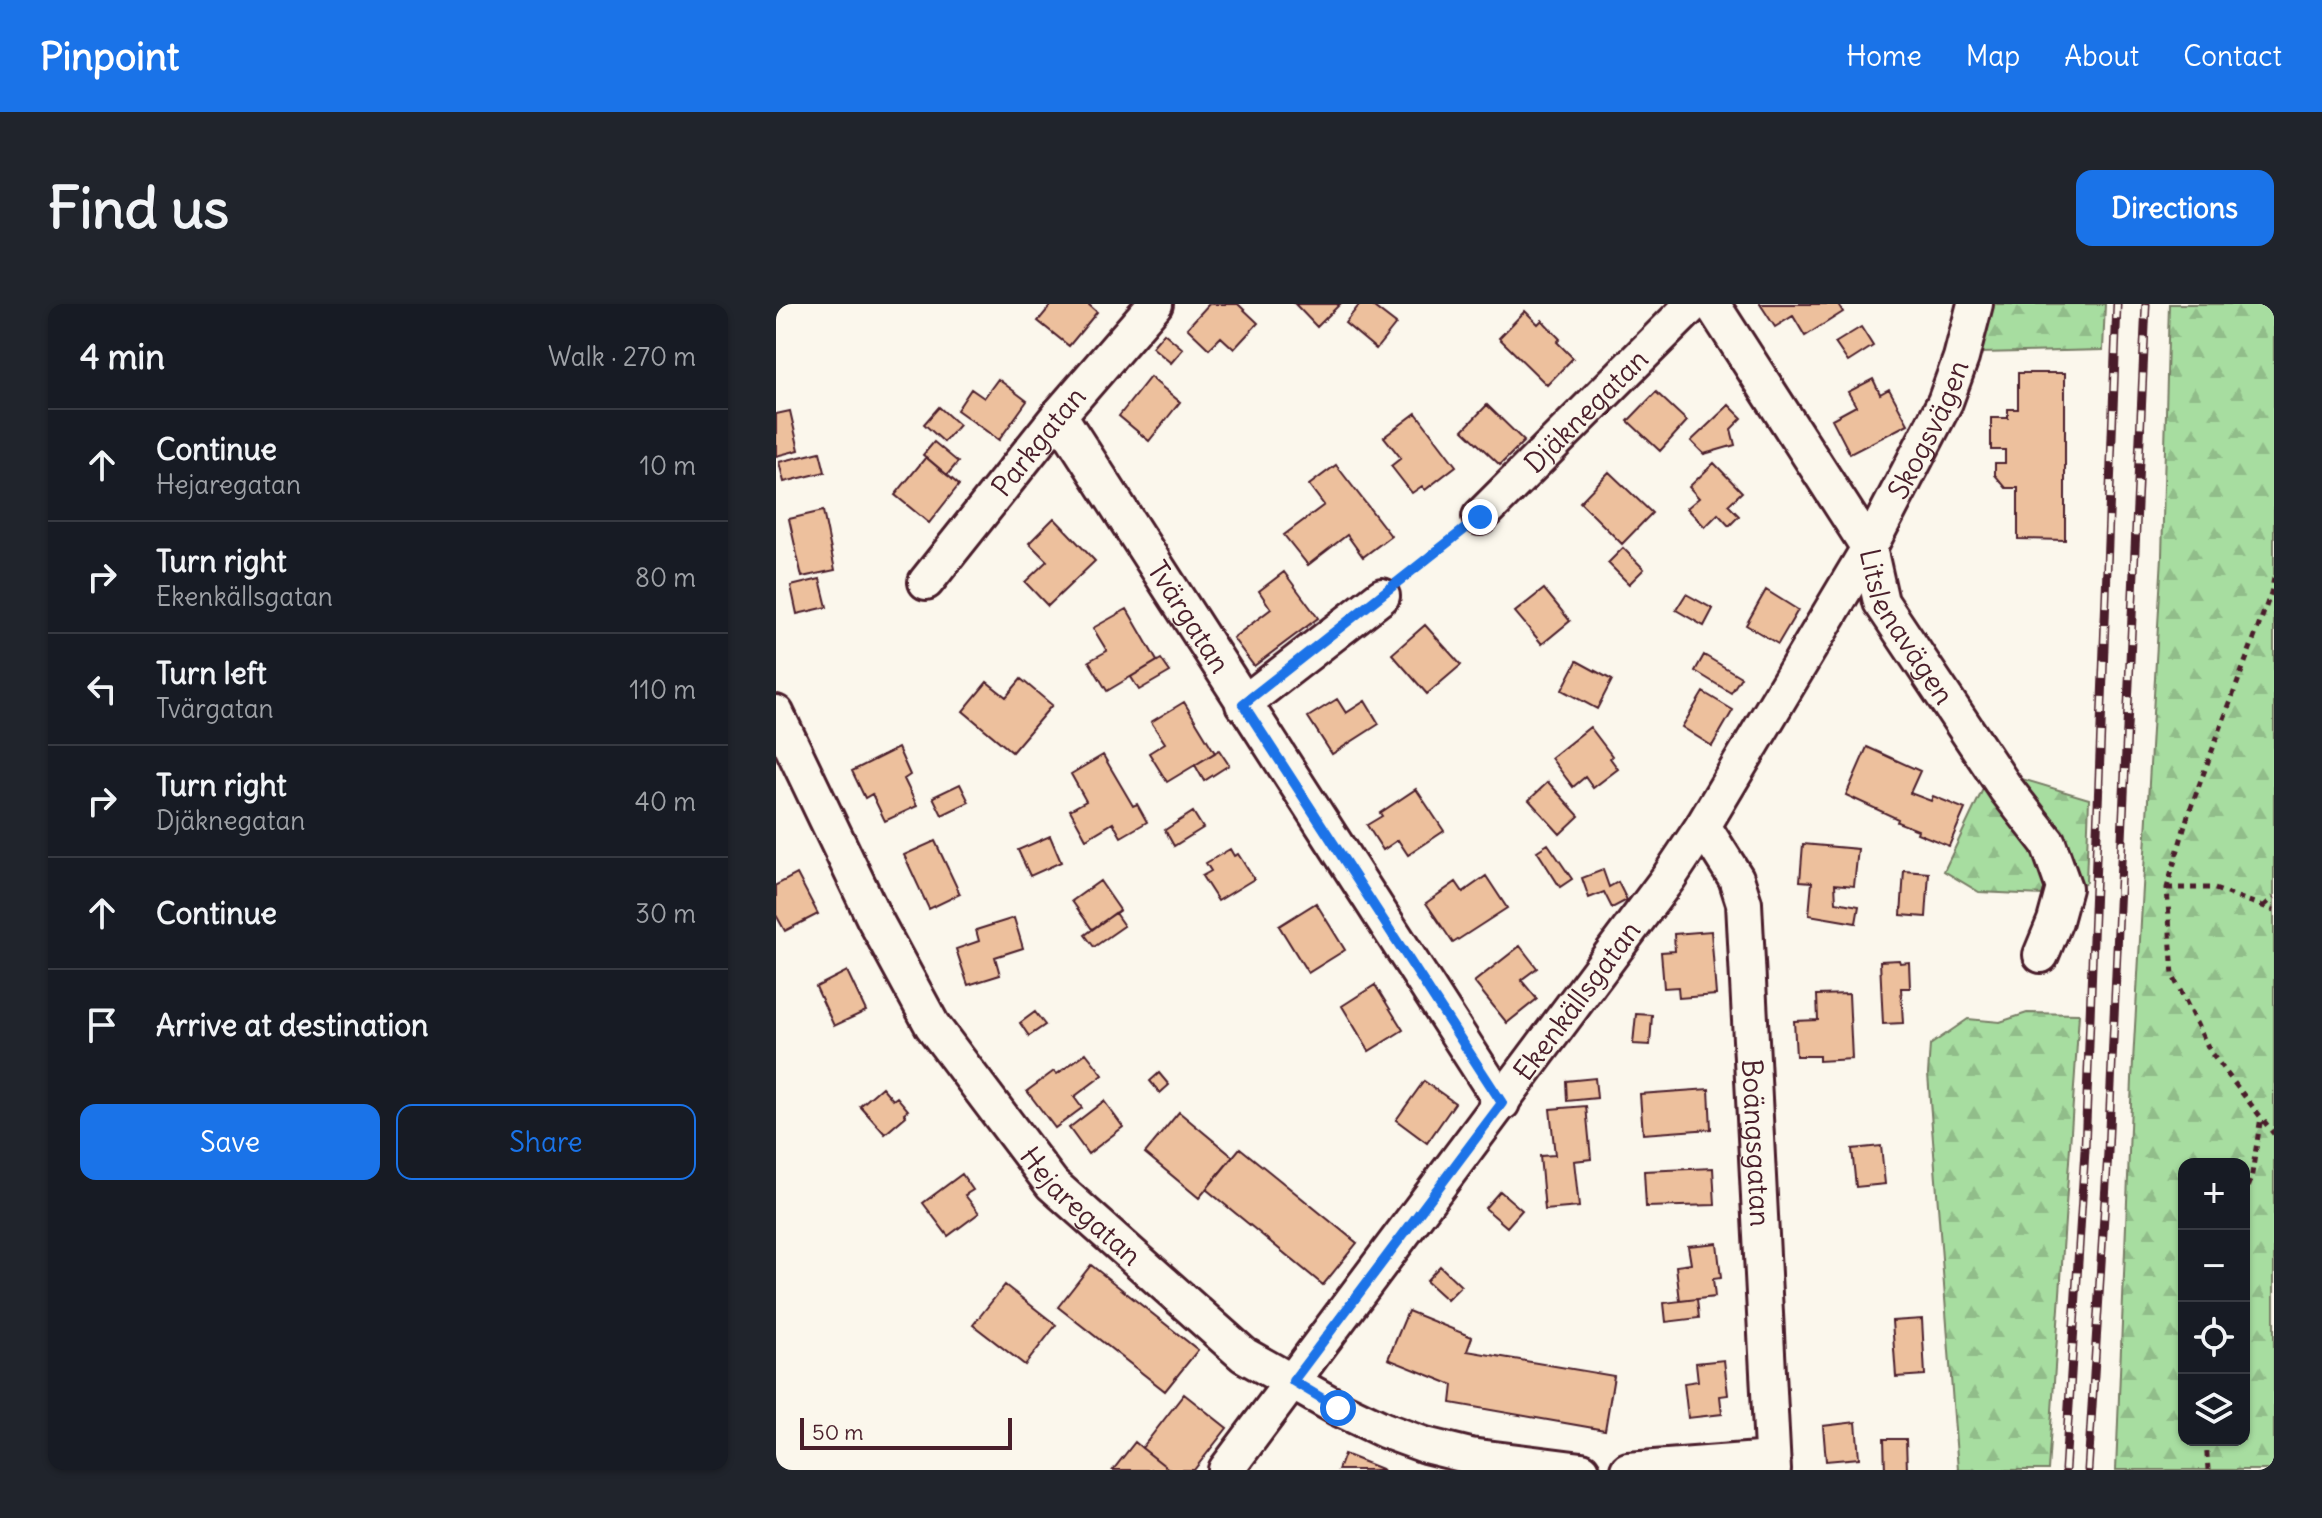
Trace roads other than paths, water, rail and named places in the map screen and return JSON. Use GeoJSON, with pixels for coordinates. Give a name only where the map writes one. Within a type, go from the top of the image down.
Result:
{"type":"FeatureCollection","features":[{"type":"Feature","properties":{"kind":"street","name":"Parkgatan"},"geometry":{"type":"LineString","coordinates":[[926,582],[1059,415],[1155,304]]}},
{"type":"Feature","properties":{"kind":"street","name":"Djäknegatan"},"geometry":{"type":"LineString","coordinates":[[1480,517],[1693,304]]}},
{"type":"Feature","properties":{"kind":"street","name":"Litslenavägen"},"geometry":{"type":"LineString","coordinates":[[1712,304],[1869,548],[1881,602],[2006,789],[2048,843],[2064,888],[2041,955]]}},
{"type":"Feature","properties":{"kind":"street","name":"Skogsvägen"},"geometry":{"type":"LineString","coordinates":[[1869,548],[1945,402],[1961,358],[1975,304]]}},
{"type":"Feature","properties":{"kind":"street","name":"Tvärgatan"},"geometry":{"type":"LineString","coordinates":[[1059,415],[1502,1103]]}},
{"type":"Feature","properties":{"kind":"street","name":"Ekenkällsgatan"},"geometry":{"type":"LineString","coordinates":[[1226,1470],[1669,877],[1703,826],[1869,548]]}},
{"type":"Feature","properties":{"kind":"street"},"geometry":{"type":"LineString","coordinates":[[1243,704],[1382,596]]}},
{"type":"Feature","properties":{"kind":"street","name":"Hejaregatan"},"geometry":{"type":"LineString","coordinates":[[776,713],[874,918],[932,1025],[1052,1184],[1244,1355],[1350,1414],[1425,1445],[1470,1456],[1582,1470]]}},
{"type":"Feature","properties":{"kind":"street","name":"Boängsgatan"},"geometry":{"type":"LineString","coordinates":[[1703,826],[1736,878],[1744,903],[1772,1465]]}},
{"type":"Feature","properties":{"kind":"street"},"geometry":{"type":"LineString","coordinates":[[1628,1470],[1772,1465]]}},
{"type":"Feature","properties":{"kind":"railway"},"geometry":{"type":"LineString","coordinates":[[2065,1470],[2085,1150],[2117,304]]}},
{"type":"Feature","properties":{"kind":"railway"},"geometry":{"type":"LineString","coordinates":[[2088,1470],[2108,1152],[2146,304]]}}]}
